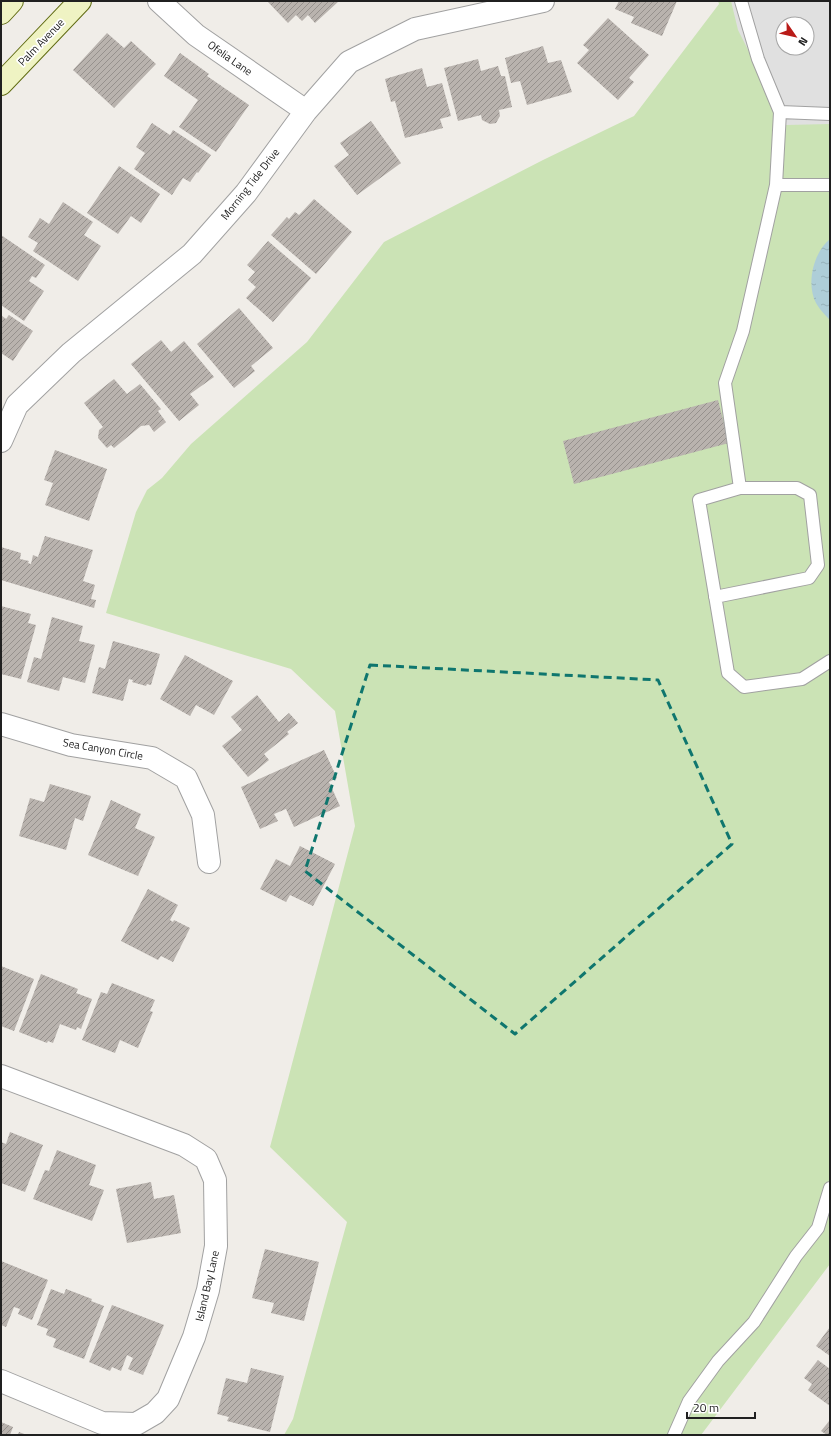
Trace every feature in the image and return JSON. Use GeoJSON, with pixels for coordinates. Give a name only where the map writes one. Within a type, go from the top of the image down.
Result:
{"type":"FeatureCollection","features":[{"type":"Feature","properties":{"kind":"street"},"geometry":{"type":"LineString","coordinates":[[1,12],[12,1]]}},
{"type":"Feature","properties":{"kind":"street","name":"Palm Avenue"},"geometry":{"type":"LineString","coordinates":[[1,84],[80,1]]}},
{"type":"Feature","properties":{"kind":"street","name":"Ofelia Lane"},"geometry":{"type":"LineString","coordinates":[[159,1],[196,35],[306,111]]}},
{"type":"Feature","properties":{"kind":"street","name":"Morning Tide Drive"},"geometry":{"type":"LineString","coordinates":[[1,441],[17,405],[71,353],[192,254],[246,193],[306,111],[349,62],[415,29],[543,1]]}},
{"type":"Feature","properties":{"kind":"street","name":"Sea Canyon Circle"},"geometry":{"type":"LineString","coordinates":[[1,724],[71,745],[152,758],[186,778],[203,815],[209,862]]}},
{"type":"Feature","properties":{"kind":"street","name":"Island Bay Lane"},"geometry":{"type":"LineString","coordinates":[[1,1076],[184,1145],[206,1160],[215,1180],[216,1246],[208,1290],[194,1337],[168,1399],[155,1414],[136,1424],[102,1423],[1,1381]]}},
{"type":"Feature","properties":{"kind":"lane"},"geometry":{"type":"LineString","coordinates":[[740,488],[725,383],[743,331],[776,185],[780,112],[758,59],[741,1]]}},
{"type":"Feature","properties":{"kind":"lane"},"geometry":{"type":"LineString","coordinates":[[780,112],[830,114]]}},
{"type":"Feature","properties":{"kind":"lane"},"geometry":{"type":"LineString","coordinates":[[776,185],[830,185]]}},
{"type":"Feature","properties":{"kind":"lane"},"geometry":{"type":"LineString","coordinates":[[715,597],[809,578],[818,565],[810,495],[797,488],[740,488],[698,500],[728,672],[744,687],[802,679],[830,661]]}},
{"type":"Feature","properties":{"kind":"lane"},"geometry":{"type":"LineString","coordinates":[[674,1435],[690,1401],[718,1361],[754,1322],[796,1256],[818,1228],[830,1188]]}},
{"type":"Feature","properties":{"kind":"highlighted area"},"geometry":{"type":"Polygon","coordinates":[[[370,665],[658,680],[732,844],[515,1034],[305,871],[370,665]]]}},
{"type":"Feature","properties":{"kind":"green space"},"geometry":{"type":"Polygon","coordinates":[[[718,1],[830,1],[830,1264],[701,1435],[284,1435],[293,1419],[347,1222],[270,1147],[355,826],[335,711],[291,669],[106,613],[136,512],[147,490],[162,478],[191,444],[307,342],[384,242],[543,160],[634,116],[719,4],[718,1]]]}},
{"type":"Feature","properties":{"kind":"shaded area"},"geometry":{"type":"Polygon","coordinates":[[[731,1],[830,1],[830,124],[786,125],[738,30],[731,1]]]}},
{"type":"Feature","properties":{"kind":"water"},"geometry":{"type":"Polygon","coordinates":[[[830,239],[830,320],[816,303],[813,295],[812,278],[815,260],[824,245],[830,239]]]}},
{"type":"Feature","properties":{"kind":"building"},"geometry":{"type":"Polygon","coordinates":[[[267,1],[339,1],[315,23],[308,15],[302,21],[296,15],[288,23],[267,1]]]}},
{"type":"Feature","properties":{"kind":"building"},"geometry":{"type":"Polygon","coordinates":[[[619,1],[677,1],[662,36],[631,23],[634,17],[615,9],[619,1]]]}},
{"type":"Feature","properties":{"kind":"building"},"geometry":{"type":"Polygon","coordinates":[[[608,18],[649,55],[629,78],[634,82],[618,100],[577,63],[589,50],[583,45],[608,18]]]}},
{"type":"Feature","properties":{"kind":"building"},"geometry":{"type":"Polygon","coordinates":[[[107,33],[124,48],[131,41],[156,64],[114,108],[73,70],[107,33]]]}},
{"type":"Feature","properties":{"kind":"building"},"geometry":{"type":"Polygon","coordinates":[[[543,46],[548,63],[561,60],[572,92],[527,105],[520,81],[511,83],[505,58],[543,46]]]}},
{"type":"Feature","properties":{"kind":"building"},"geometry":{"type":"Polygon","coordinates":[[[180,53],[209,74],[207,76],[249,105],[216,152],[179,127],[198,100],[164,76],[180,53]]]}},
{"type":"Feature","properties":{"kind":"building"},"geometry":{"type":"Polygon","coordinates":[[[478,59],[481,71],[498,66],[501,76],[505,76],[512,107],[499,110],[500,116],[496,123],[490,124],[482,120],[481,115],[458,121],[444,68],[478,59]]]}},
{"type":"Feature","properties":{"kind":"building"},"geometry":{"type":"Polygon","coordinates":[[[422,68],[427,87],[442,83],[451,116],[440,119],[443,128],[405,138],[395,101],[391,102],[385,79],[422,68]]]}},
{"type":"Feature","properties":{"kind":"building"},"geometry":{"type":"Polygon","coordinates":[[[371,121],[401,163],[357,195],[334,166],[349,155],[340,143],[371,121]]]}},
{"type":"Feature","properties":{"kind":"building"},"geometry":{"type":"Polygon","coordinates":[[[152,123],[170,135],[173,130],[211,155],[190,182],[183,178],[172,195],[134,169],[145,153],[136,147],[152,123]]]}},
{"type":"Feature","properties":{"kind":"building"},"geometry":{"type":"Polygon","coordinates":[[[119,166],[160,194],[141,223],[131,216],[118,234],[87,213],[119,166]]]}},
{"type":"Feature","properties":{"kind":"building"},"geometry":{"type":"Polygon","coordinates":[[[314,199],[352,232],[316,274],[271,235],[287,217],[289,219],[295,212],[299,215],[314,199]]]}},
{"type":"Feature","properties":{"kind":"building"},"geometry":{"type":"Polygon","coordinates":[[[63,202],[93,222],[84,235],[101,246],[78,281],[33,251],[38,243],[28,237],[40,218],[49,224],[63,202]]]}},
{"type":"Feature","properties":{"kind":"building"},"geometry":{"type":"Polygon","coordinates":[[[1,235],[45,265],[36,278],[32,276],[29,281],[44,291],[24,321],[1,305],[1,235]]]}},
{"type":"Feature","properties":{"kind":"building"},"geometry":{"type":"Polygon","coordinates":[[[268,241],[311,278],[273,322],[246,298],[256,287],[248,280],[255,272],[247,265],[268,241]]]}},
{"type":"Feature","properties":{"kind":"building"},"geometry":{"type":"Polygon","coordinates":[[[239,308],[273,348],[251,366],[255,371],[234,388],[197,344],[239,308]]]}},
{"type":"Feature","properties":{"kind":"building"},"geometry":{"type":"Polygon","coordinates":[[[1,315],[6,319],[9,315],[33,331],[13,361],[1,353],[1,315]]]}},
{"type":"Feature","properties":{"kind":"building"},"geometry":{"type":"Polygon","coordinates":[[[161,340],[171,352],[184,341],[214,377],[190,394],[199,405],[179,421],[131,364],[161,340]]]}},
{"type":"Feature","properties":{"kind":"building"},"geometry":{"type":"Polygon","coordinates":[[[114,379],[127,394],[140,384],[161,409],[158,411],[166,422],[154,432],[149,425],[141,426],[114,448],[111,445],[107,448],[98,438],[99,430],[103,427],[84,403],[114,379]]]}},
{"type":"Feature","properties":{"kind":"building"},"geometry":{"type":"Polygon","coordinates":[[[718,400],[729,443],[574,484],[563,441],[718,400]]]}},
{"type":"Feature","properties":{"kind":"building"},"geometry":{"type":"Polygon","coordinates":[[[55,450],[107,469],[89,521],[45,505],[53,483],[44,480],[55,450]]]}},
{"type":"Feature","properties":{"kind":"building"},"geometry":{"type":"Polygon","coordinates":[[[45,536],[93,550],[83,581],[95,585],[91,599],[96,600],[94,608],[1,580],[1,547],[21,553],[20,559],[29,561],[28,563],[31,564],[33,555],[38,557],[45,536]]]}},
{"type":"Feature","properties":{"kind":"building"},"geometry":{"type":"Polygon","coordinates":[[[1,606],[31,614],[28,623],[36,625],[21,679],[1,674],[1,606]]]}},
{"type":"Feature","properties":{"kind":"building"},"geometry":{"type":"Polygon","coordinates":[[[52,617],[83,626],[79,641],[95,645],[85,683],[63,677],[59,691],[27,682],[34,657],[41,659],[52,617]]]}},
{"type":"Feature","properties":{"kind":"building"},"geometry":{"type":"Polygon","coordinates":[[[113,641],[160,654],[151,685],[147,684],[146,686],[132,682],[133,680],[129,679],[123,701],[92,693],[99,667],[105,669],[113,641]]]}},
{"type":"Feature","properties":{"kind":"building"},"geometry":{"type":"Polygon","coordinates":[[[185,655],[233,681],[214,715],[196,705],[190,716],[160,699],[185,655]]]}},
{"type":"Feature","properties":{"kind":"building"},"geometry":{"type":"Polygon","coordinates":[[[257,695],[279,722],[289,713],[298,723],[287,732],[289,734],[264,754],[269,760],[248,777],[222,746],[242,730],[231,717],[257,695]]]}},
{"type":"Feature","properties":{"kind":"building"},"geometry":{"type":"Polygon","coordinates":[[[324,750],[337,778],[329,782],[340,806],[294,827],[286,809],[274,814],[278,821],[260,829],[241,787],[324,750]]]}},
{"type":"Feature","properties":{"kind":"building"},"geometry":{"type":"Polygon","coordinates":[[[50,784],[91,796],[83,821],[75,818],[66,850],[19,836],[30,798],[44,802],[50,784]]]}},
{"type":"Feature","properties":{"kind":"building"},"geometry":{"type":"Polygon","coordinates":[[[111,800],[141,814],[135,828],[155,837],[138,876],[88,855],[111,800]]]}},
{"type":"Feature","properties":{"kind":"building"},"geometry":{"type":"Polygon","coordinates":[[[300,846],[335,864],[313,906],[290,895],[286,902],[260,889],[276,859],[290,866],[300,846]]]}},
{"type":"Feature","properties":{"kind":"building"},"geometry":{"type":"Polygon","coordinates":[[[148,889],[178,905],[170,920],[173,922],[174,920],[190,928],[173,962],[161,956],[158,960],[121,941],[148,889]]]}},
{"type":"Feature","properties":{"kind":"building"},"geometry":{"type":"Polygon","coordinates":[[[1,966],[34,979],[14,1031],[1,1026],[1,966]]]}},
{"type":"Feature","properties":{"kind":"building"},"geometry":{"type":"Polygon","coordinates":[[[41,974],[78,989],[76,993],[92,999],[81,1029],[77,1027],[76,1030],[60,1024],[53,1043],[48,1041],[47,1043],[19,1032],[41,974]]]}},
{"type":"Feature","properties":{"kind":"building"},"geometry":{"type":"Polygon","coordinates":[[[112,983],[155,1000],[150,1011],[153,1012],[138,1048],[120,1040],[115,1053],[82,1040],[101,992],[107,994],[112,983]]]}},
{"type":"Feature","properties":{"kind":"building"},"geometry":{"type":"Polygon","coordinates":[[[10,1132],[43,1145],[25,1192],[1,1183],[1,1142],[6,1144],[10,1132]]]}},
{"type":"Feature","properties":{"kind":"building"},"geometry":{"type":"Polygon","coordinates":[[[57,1150],[96,1165],[89,1185],[104,1190],[92,1221],[33,1199],[45,1170],[49,1171],[57,1150]]]}},
{"type":"Feature","properties":{"kind":"building"},"geometry":{"type":"Polygon","coordinates":[[[151,1182],[154,1199],[174,1195],[181,1233],[127,1243],[116,1189],[151,1182]]]}},
{"type":"Feature","properties":{"kind":"building"},"geometry":{"type":"Polygon","coordinates":[[[265,1249],[319,1262],[304,1321],[271,1313],[274,1303],[252,1298],[265,1249]]]}},
{"type":"Feature","properties":{"kind":"building"},"geometry":{"type":"Polygon","coordinates":[[[1,1261],[48,1280],[32,1320],[18,1314],[20,1309],[14,1307],[6,1327],[1,1325],[1,1261]]]}},
{"type":"Feature","properties":{"kind":"building"},"geometry":{"type":"Polygon","coordinates":[[[51,1289],[64,1294],[66,1289],[92,1299],[91,1301],[104,1306],[84,1359],[53,1347],[56,1339],[46,1335],[48,1329],[37,1325],[51,1289]]]}},
{"type":"Feature","properties":{"kind":"building"},"geometry":{"type":"Polygon","coordinates":[[[112,1305],[164,1325],[143,1375],[128,1369],[133,1358],[127,1355],[121,1371],[112,1367],[110,1371],[89,1362],[112,1305]]]}},
{"type":"Feature","properties":{"kind":"building"},"geometry":{"type":"Polygon","coordinates":[[[830,1327],[830,1356],[816,1346],[830,1327]]]}},
{"type":"Feature","properties":{"kind":"building"},"geometry":{"type":"Polygon","coordinates":[[[818,1360],[830,1369],[830,1406],[808,1390],[812,1384],[804,1378],[818,1360]]]}},
{"type":"Feature","properties":{"kind":"building"},"geometry":{"type":"Polygon","coordinates":[[[251,1368],[284,1376],[270,1432],[227,1421],[229,1417],[217,1414],[226,1378],[247,1383],[251,1368]]]}},
{"type":"Feature","properties":{"kind":"building"},"geometry":{"type":"Polygon","coordinates":[[[830,1420],[830,1435],[827,1435],[821,1431],[830,1420]]]}},
{"type":"Feature","properties":{"kind":"building"},"geometry":{"type":"Polygon","coordinates":[[[1,1422],[13,1427],[10,1435],[1,1435],[1,1422]]]}},
{"type":"Feature","properties":{"kind":"building"},"geometry":{"type":"Polygon","coordinates":[[[19,1432],[27,1435],[18,1435],[19,1432]]]}}]}
